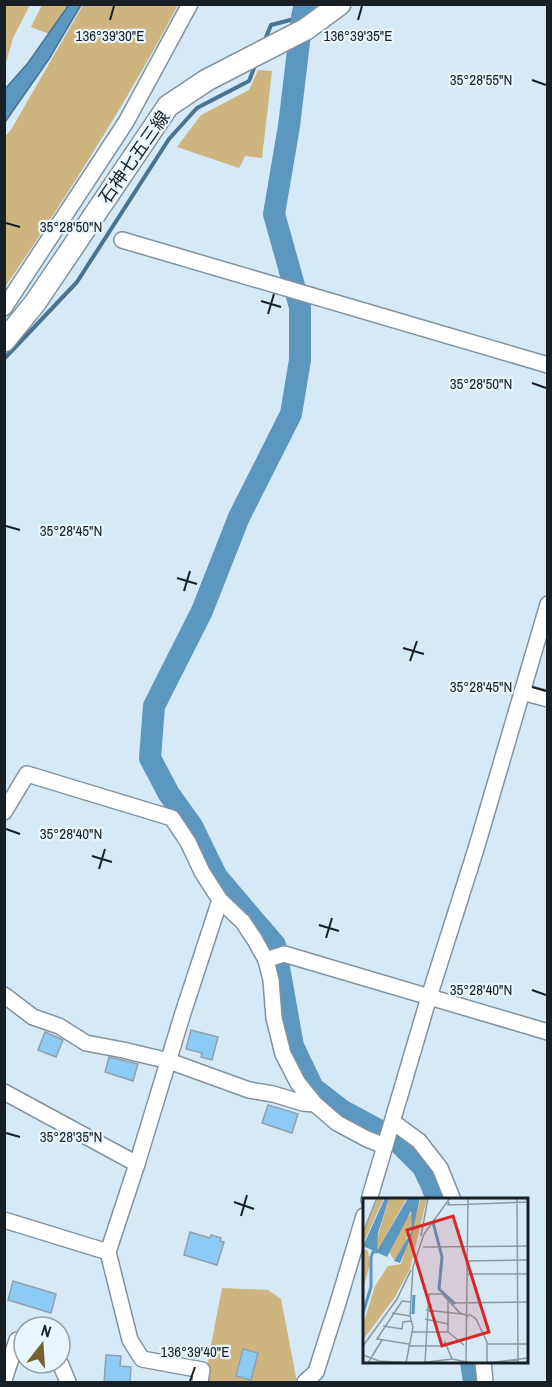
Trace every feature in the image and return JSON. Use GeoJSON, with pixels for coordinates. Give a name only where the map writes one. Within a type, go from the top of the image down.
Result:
{"type":"FeatureCollection","features":[{"type":"Feature","properties":{"kind":"main road","name":"石神七五三線"},"geometry":{"type":"LineString","coordinates":[[4,341],[35,303],[168,106],[207,80],[306,29],[340,4]]}},
{"type":"Feature","properties":{"kind":"street"},"geometry":{"type":"LineString","coordinates":[[4,308],[126,122],[190,4]]}},
{"type":"Feature","properties":{"kind":"street"},"geometry":{"type":"LineString","coordinates":[[122,240],[548,365]]}},
{"type":"Feature","properties":{"kind":"street"},"geometry":{"type":"LineString","coordinates":[[370,1198],[548,604]]}},
{"type":"Feature","properties":{"kind":"street"},"geometry":{"type":"LineString","coordinates":[[522,692],[548,699]]}},
{"type":"Feature","properties":{"kind":"street"},"geometry":{"type":"LineString","coordinates":[[4,812],[27,774],[172,818],[220,900],[243,922],[255,940],[273,958],[429,998],[548,1032]]}},
{"type":"Feature","properties":{"kind":"street"},"geometry":{"type":"LineString","coordinates":[[200,1383],[202,1370],[142,1359],[130,1340],[108,1252],[220,900]]}},
{"type":"Feature","properties":{"kind":"street"},"geometry":{"type":"LineString","coordinates":[[273,958],[271,980],[274,1018],[283,1054],[298,1083],[315,1104],[337,1123],[385,1146]]}},
{"type":"Feature","properties":{"kind":"street"},"geometry":{"type":"LineString","coordinates":[[4,995],[33,1017],[59,1026],[86,1043],[169,1061],[249,1090],[315,1104]]}},
{"type":"Feature","properties":{"kind":"street"},"geometry":{"type":"LineString","coordinates":[[4,1092],[137,1164]]}},
{"type":"Feature","properties":{"kind":"street"},"geometry":{"type":"LineString","coordinates":[[393,1122],[426,1150],[440,1168],[452,1198]]}},
{"type":"Feature","properties":{"kind":"street"},"geometry":{"type":"LineString","coordinates":[[305,1383],[316,1372],[363,1218]]}},
{"type":"Feature","properties":{"kind":"street"},"geometry":{"type":"LineString","coordinates":[[4,1220],[108,1252]]}},
{"type":"Feature","properties":{"kind":"street"},"geometry":{"type":"LineString","coordinates":[[4,1380],[12,1355]]}},
{"type":"Feature","properties":{"kind":"street"},"geometry":{"type":"LineString","coordinates":[[483,1363],[485,1383]]}},
{"type":"Feature","properties":{"kind":"shaded area"},"geometry":{"type":"Polygon","coordinates":[[[5,4],[30,5],[13,38],[5,66],[5,4]]]}},
{"type":"Feature","properties":{"kind":"shaded area"},"geometry":{"type":"Polygon","coordinates":[[[42,5],[68,5],[49,34],[31,27],[42,5]]]}},
{"type":"Feature","properties":{"kind":"shaded area"},"geometry":{"type":"Polygon","coordinates":[[[83,5],[178,5],[96,148],[5,287],[5,137],[83,5]]]}},
{"type":"Feature","properties":{"kind":"shaded area"},"geometry":{"type":"Polygon","coordinates":[[[258,70],[272,71],[262,158],[245,156],[239,168],[177,147],[201,115],[249,90],[258,70]]]}},
{"type":"Feature","properties":{"kind":"shaded area"},"geometry":{"type":"Polygon","coordinates":[[[222,1288],[268,1290],[281,1299],[297,1382],[204,1382],[222,1288]]]}},
{"type":"Feature","properties":{"kind":"water"},"geometry":{"type":"Polygon","coordinates":[[[68,5],[81,5],[49,59],[5,122],[5,89],[28,63],[68,5]]]}},
{"type":"Feature","properties":{"kind":"building"},"geometry":{"type":"Polygon","coordinates":[[[191,1030],[218,1037],[212,1060],[201,1057],[202,1053],[186,1049],[191,1030]]]}},
{"type":"Feature","properties":{"kind":"building"},"geometry":{"type":"Polygon","coordinates":[[[45,1032],[63,1040],[56,1057],[38,1050],[45,1032]]]}},
{"type":"Feature","properties":{"kind":"building"},"geometry":{"type":"Polygon","coordinates":[[[109,1057],[138,1064],[133,1081],[105,1072],[109,1057]]]}},
{"type":"Feature","properties":{"kind":"building"},"geometry":{"type":"Polygon","coordinates":[[[268,1105],[298,1114],[292,1133],[262,1123],[268,1105]]]}},
{"type":"Feature","properties":{"kind":"building"},"geometry":{"type":"Polygon","coordinates":[[[190,1232],[210,1238],[211,1235],[221,1238],[220,1241],[224,1242],[217,1265],[184,1255],[190,1232]]]}},
{"type":"Feature","properties":{"kind":"building"},"geometry":{"type":"Polygon","coordinates":[[[13,1281],[56,1294],[51,1313],[8,1300],[13,1281]]]}},
{"type":"Feature","properties":{"kind":"building"},"geometry":{"type":"Polygon","coordinates":[[[243,1349],[258,1353],[251,1380],[236,1376],[243,1349]]]}},
{"type":"Feature","properties":{"kind":"building"},"geometry":{"type":"Polygon","coordinates":[[[106,1355],[121,1356],[120,1366],[131,1367],[130,1383],[104,1383],[106,1355]]]}},
{"type":"Feature","properties":{"kind":"waterway"},"geometry":{"type":"LineString","coordinates":[[305,4],[289,126],[274,214],[300,307],[300,360],[291,414],[239,517],[202,611],[154,706],[150,758],[169,794],[192,826],[217,877],[275,945],[293,1046],[313,1088],[343,1111],[395,1139],[423,1167],[436,1198]]}},
{"type":"Feature","properties":{"kind":"waterway"},"geometry":{"type":"LineString","coordinates":[[264,42],[271,25],[302,17]]}},
{"type":"Feature","properties":{"kind":"waterway"},"geometry":{"type":"LineString","coordinates":[[4,359],[77,282],[169,139],[197,108],[249,81],[256,63]]}},
{"type":"Feature","properties":{"kind":"waterway"},"geometry":{"type":"LineString","coordinates":[[471,1363],[474,1382]]}}]}
